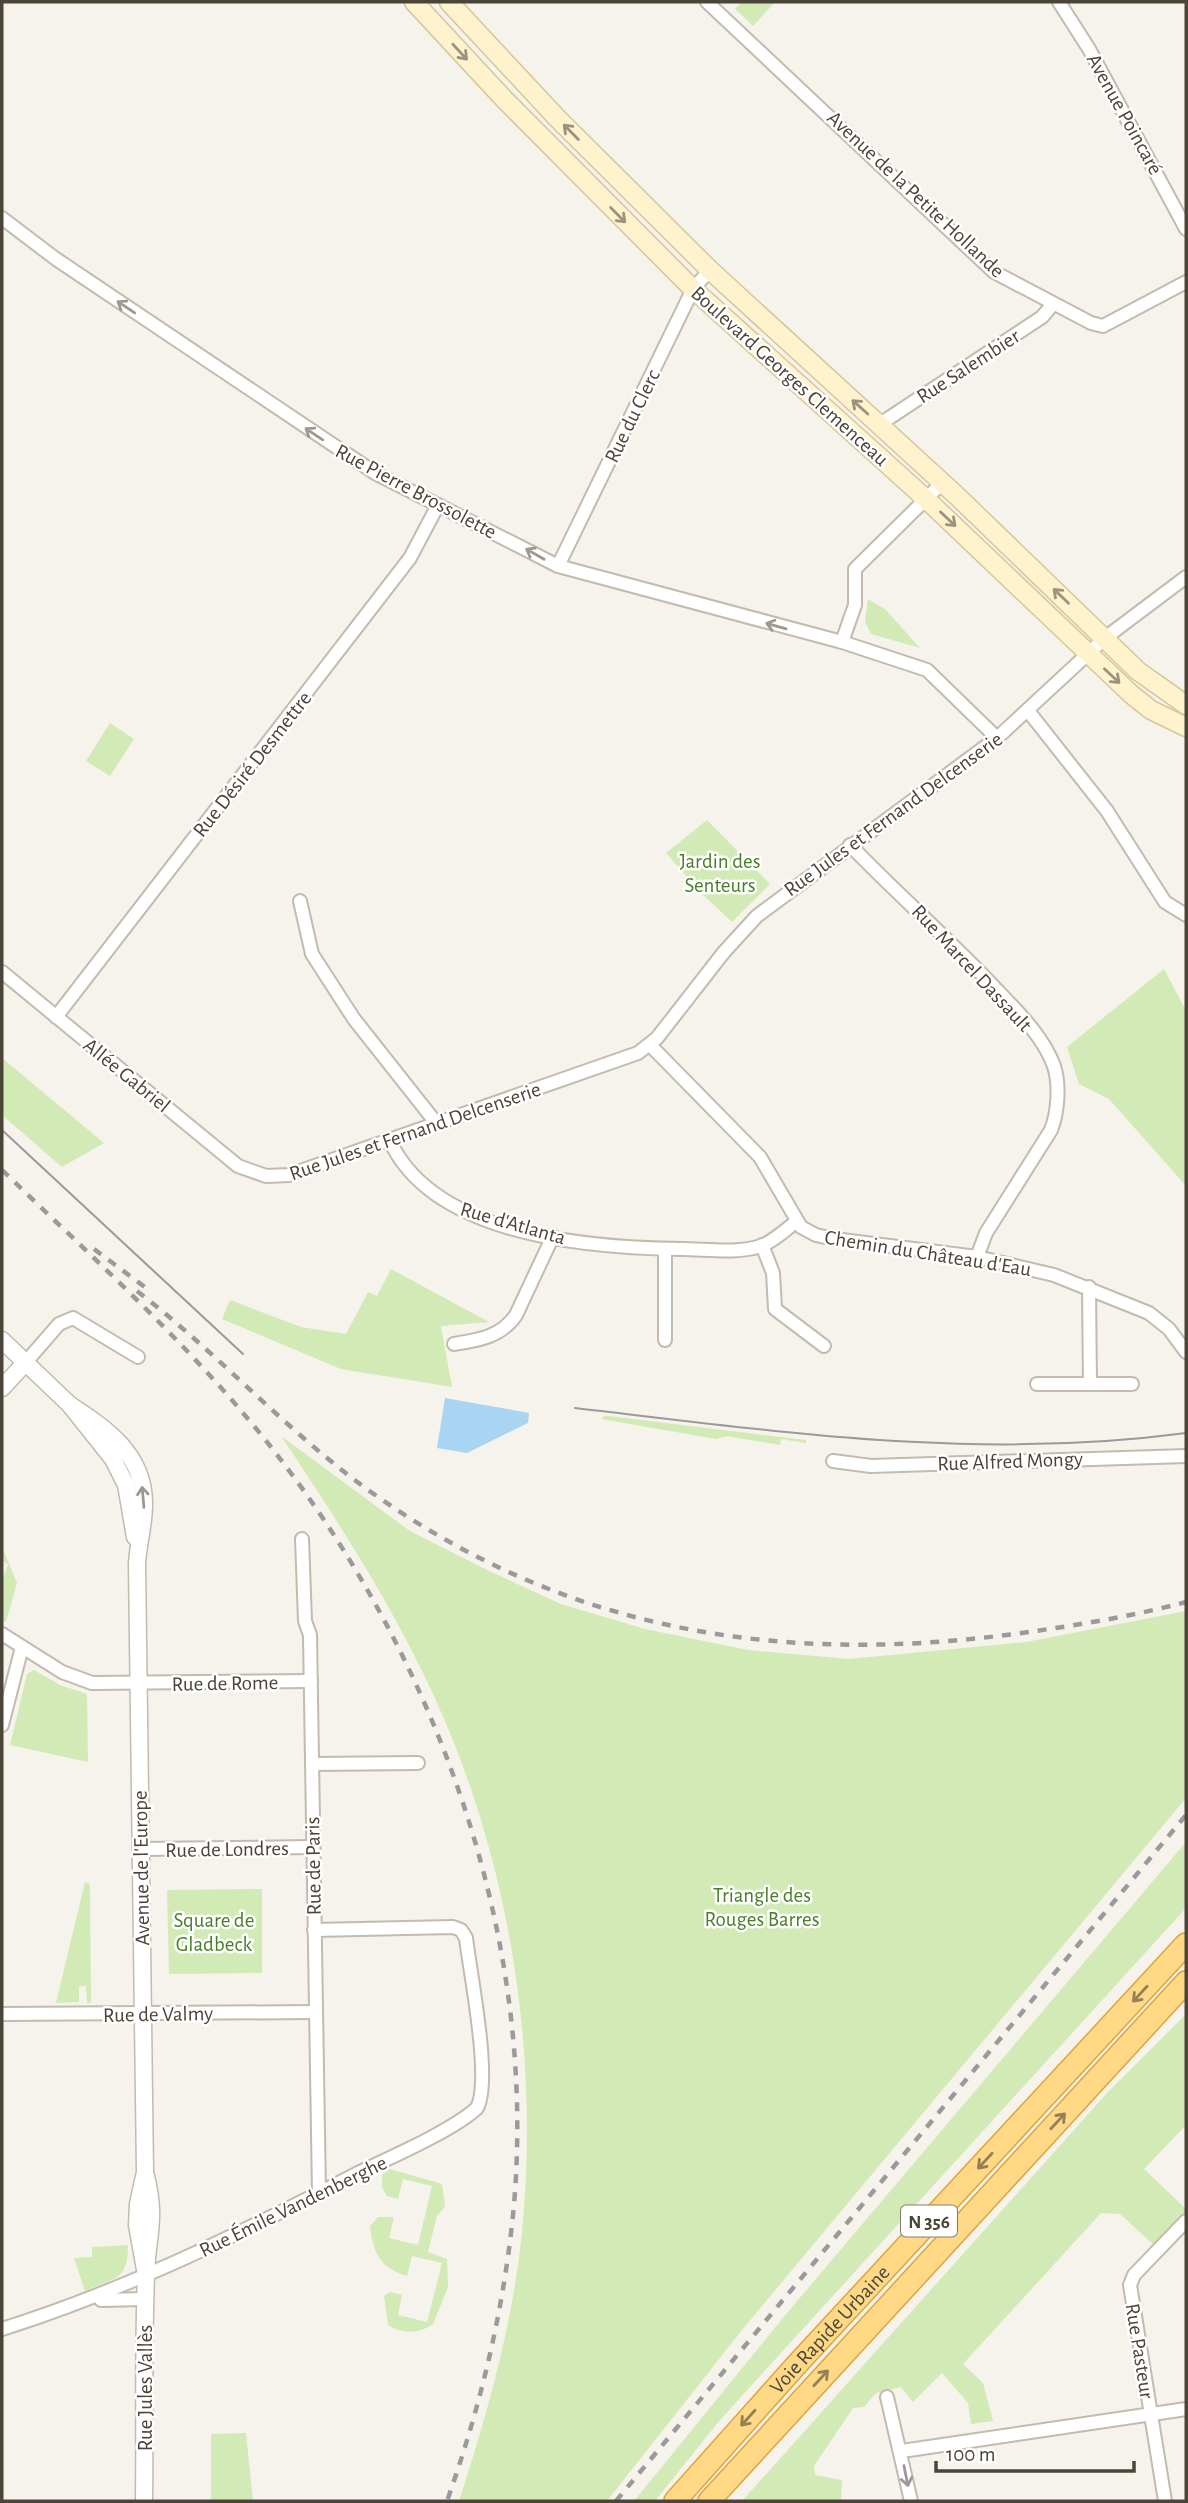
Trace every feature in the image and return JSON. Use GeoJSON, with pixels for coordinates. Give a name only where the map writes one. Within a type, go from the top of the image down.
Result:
{"type":"FeatureCollection","features":[{"type":"Feature","properties":{"kind":"highway"},"geometry":{"type":"LineString","coordinates":[[1169,1962],[1186,1937]]}},
{"type":"Feature","properties":{"kind":"highway","name":"Voie Rapide Urbaine"},"geometry":{"type":"LineString","coordinates":[[675,2501],[808,2351],[1186,1944]]}},
{"type":"Feature","properties":{"kind":"highway","name":"Voie Rapide Urbaine"},"geometry":{"type":"LineString","coordinates":[[709,2501],[1186,1984]]}},
{"type":"Feature","properties":{"kind":"main road","name":"Boulevard Georges Clemenceau"},"geometry":{"type":"LineString","coordinates":[[414,2],[513,108],[693,289],[926,499],[1088,654],[1151,710],[1186,727]]}},
{"type":"Feature","properties":{"kind":"main road","name":"Boulevard Georges Clemenceau"},"geometry":{"type":"LineString","coordinates":[[449,2],[558,119],[710,270],[880,424],[1138,671],[1186,705]]}},
{"type":"Feature","properties":{"kind":"street","name":"Avenue de la Petite Hollande"},"geometry":{"type":"LineString","coordinates":[[707,2],[989,267],[1096,325],[1110,325],[1186,282]]}},
{"type":"Feature","properties":{"kind":"street","name":"Avenue Poincaré"},"geometry":{"type":"LineString","coordinates":[[1059,2],[1089,49],[1186,229]]}},
{"type":"Feature","properties":{"kind":"street","name":"Rue Pierre Brossolette"},"geometry":{"type":"LineString","coordinates":[[2,218],[50,255],[347,457],[558,566],[842,642],[927,670],[997,738]]}},
{"type":"Feature","properties":{"kind":"street","name":"Rue du Clerc"},"geometry":{"type":"LineString","coordinates":[[558,566],[693,289],[710,270]]}},
{"type":"Feature","properties":{"kind":"street","name":"Rue Salembier"},"geometry":{"type":"LineString","coordinates":[[880,424],[1042,317],[1053,303]]}},
{"type":"Feature","properties":{"kind":"street"},"geometry":{"type":"LineString","coordinates":[[842,642],[855,606],[855,569],[942,483]]}},
{"type":"Feature","properties":{"kind":"street","name":"Rue Désiré Desmettre"},"geometry":{"type":"LineString","coordinates":[[56,1017],[406,564],[421,542],[439,505]]}},
{"type":"Feature","properties":{"kind":"street","name":"Rue Jules et Fernand Delcenserie"},"geometry":{"type":"LineString","coordinates":[[256,1173],[281,1177],[618,1061],[650,1045],[724,952],[752,922],[850,845],[997,738],[1105,638],[1186,577]]}},
{"type":"Feature","properties":{"kind":"street"},"geometry":{"type":"LineString","coordinates":[[1028,712],[1107,811],[1165,902],[1186,915]]}},
{"type":"Feature","properties":{"kind":"street","name":"Rue Marcel Dassault"},"geometry":{"type":"LineString","coordinates":[[850,845],[1022,1016],[1049,1056],[1055,1071],[1056,1111],[1051,1130],[986,1233],[977,1257]]}},
{"type":"Feature","properties":{"kind":"street"},"geometry":{"type":"LineString","coordinates":[[300,901],[312,954],[354,1018],[437,1124]]}},
{"type":"Feature","properties":{"kind":"street","name":"Allée Gabriel"},"geometry":{"type":"LineString","coordinates":[[2,972],[232,1161],[256,1173]]}},
{"type":"Feature","properties":{"kind":"street","name":"Chemin du Château d'Eau"},"geometry":{"type":"LineString","coordinates":[[650,1045],[760,1157],[796,1222],[808,1232],[824,1238],[977,1257],[1040,1270],[1089,1287],[1156,1317],[1186,1352]]}},
{"type":"Feature","properties":{"kind":"street","name":"Rue d'Atlanta"},"geometry":{"type":"LineString","coordinates":[[390,1141],[408,1171],[449,1204],[493,1222],[613,1248],[737,1250],[762,1245],[796,1222]]}},
{"type":"Feature","properties":{"kind":"street"},"geometry":{"type":"LineString","coordinates":[[454,1344],[489,1337],[509,1325],[553,1236]]}},
{"type":"Feature","properties":{"kind":"street"},"geometry":{"type":"LineString","coordinates":[[762,1245],[772,1273],[775,1309],[824,1346]]}},
{"type":"Feature","properties":{"kind":"street"},"geometry":{"type":"LineString","coordinates":[[665,1249],[665,1340]]}},
{"type":"Feature","properties":{"kind":"street"},"geometry":{"type":"LineString","coordinates":[[1089,1287],[1090,1384]]}},
{"type":"Feature","properties":{"kind":"street"},"geometry":{"type":"LineString","coordinates":[[2,1388],[59,1324],[74,1318],[138,1357]]}},
{"type":"Feature","properties":{"kind":"street","name":"Avenue de l'Europe"},"geometry":{"type":"LineString","coordinates":[[2,1340],[70,1405],[113,1459],[122,1476],[138,1564],[145,2172],[153,2206],[146,2275]]}},
{"type":"Feature","properties":{"kind":"street"},"geometry":{"type":"LineString","coordinates":[[1037,1384],[1132,1384]]}},
{"type":"Feature","properties":{"kind":"street","name":"Rue Alfred Mongy"},"geometry":{"type":"LineString","coordinates":[[833,1461],[871,1466],[1186,1456]]}},
{"type":"Feature","properties":{"kind":"street","name":"Rue de Paris"},"geometry":{"type":"LineString","coordinates":[[303,1539],[311,1681],[314,2012],[319,2194]]}},
{"type":"Feature","properties":{"kind":"street","name":"Rue de Rome"},"geometry":{"type":"LineString","coordinates":[[2,1634],[84,1682],[139,1684],[311,1681]]}},
{"type":"Feature","properties":{"kind":"street"},"geometry":{"type":"LineString","coordinates":[[2,1725],[22,1647]]}},
{"type":"Feature","properties":{"kind":"street"},"geometry":{"type":"LineString","coordinates":[[312,1764],[418,1763]]}},
{"type":"Feature","properties":{"kind":"street","name":"Rue de Londres"},"geometry":{"type":"LineString","coordinates":[[141,1850],[313,1847]]}},
{"type":"Feature","properties":{"kind":"street","name":"Rue Émile Vandenberghe"},"geometry":{"type":"LineString","coordinates":[[74,2306],[171,2266],[319,2194],[473,2112],[480,2103],[482,2077],[466,1938],[461,1930],[453,1927],[314,1930]]}},
{"type":"Feature","properties":{"kind":"street","name":"Rue de Valmy"},"geometry":{"type":"LineString","coordinates":[[2,2014],[314,2012]]}},
{"type":"Feature","properties":{"kind":"street","name":"Rue Pasteur"},"geometry":{"type":"LineString","coordinates":[[1165,2501],[1130,2285],[1134,2275],[1186,2221]]}},
{"type":"Feature","properties":{"kind":"street","name":"Rue Jules Vallès"},"geometry":{"type":"LineString","coordinates":[[144,2501],[146,2275]]}},
{"type":"Feature","properties":{"kind":"street","name":"Rue Émile Vandenberghe"},"geometry":{"type":"LineString","coordinates":[[2,2329],[111,2297],[145,2299]]}},
{"type":"Feature","properties":{"kind":"street"},"geometry":{"type":"LineString","coordinates":[[887,2397],[902,2451],[911,2501]]}},
{"type":"Feature","properties":{"kind":"street"},"geometry":{"type":"LineString","coordinates":[[902,2451],[1186,2409]]}},
{"type":"Feature","properties":{"kind":"green space"},"geometry":{"type":"Polygon","coordinates":[[[742,2],[775,2],[753,26],[735,9],[742,2]]]}},
{"type":"Feature","properties":{"kind":"green space"},"geometry":{"type":"Polygon","coordinates":[[[868,599],[886,610],[920,648],[871,634],[865,622],[868,599]]]}},
{"type":"Feature","properties":{"kind":"green space"},"geometry":{"type":"Polygon","coordinates":[[[110,723],[134,739],[110,776],[86,761],[110,723]]]}},
{"type":"Feature","properties":{"kind":"green space","name":"Jardin des Senteurs"},"geometry":{"type":"Polygon","coordinates":[[[707,820],[770,884],[732,922],[701,893],[666,853],[707,820]]]}},
{"type":"Feature","properties":{"kind":"green space"},"geometry":{"type":"Polygon","coordinates":[[[1164,969],[1186,1011],[1186,1186],[1109,1099],[1079,1084],[1067,1047],[1164,969]]]}},
{"type":"Feature","properties":{"kind":"green space"},"geometry":{"type":"Polygon","coordinates":[[[2,1058],[104,1143],[62,1167],[2,1115],[2,1058]]]}},
{"type":"Feature","properties":{"kind":"green space"},"geometry":{"type":"Polygon","coordinates":[[[391,1269],[489,1322],[441,1326],[452,1387],[341,1369],[222,1319],[230,1300],[301,1327],[346,1334],[368,1292],[377,1296],[391,1269]]]}},
{"type":"Feature","properties":{"kind":"green space"},"geometry":{"type":"Polygon","coordinates":[[[604,1416],[806,1440],[806,1443],[781,1439],[780,1445],[726,1436],[716,1439],[601,1419],[604,1416]]]}},
{"type":"Feature","properties":{"kind":"green space","name":"Triangle des Rouges Barres"},"geometry":{"type":"Polygon","coordinates":[[[281,1436],[410,1531],[561,1604],[645,1629],[748,1650],[849,1659],[1026,1642],[1186,1611],[1186,1798],[742,2330],[607,2501],[459,2501],[496,2373],[511,2308],[521,2242],[526,2167],[526,2092],[521,2017],[510,1943],[495,1869],[474,1797],[448,1727],[416,1659],[369,1573],[281,1436]]]}},
{"type":"Feature","properties":{"kind":"green space"},"geometry":{"type":"Polygon","coordinates":[[[2,1547],[17,1583],[6,1622],[2,1619],[2,1581],[8,1564],[2,1561],[2,1547]]]}},
{"type":"Feature","properties":{"kind":"green space"},"geometry":{"type":"Polygon","coordinates":[[[34,1670],[60,1685],[87,1694],[88,1762],[10,1745],[27,1674],[34,1670]]]}},
{"type":"Feature","properties":{"kind":"green space"},"geometry":{"type":"Polygon","coordinates":[[[1186,1842],[1186,1908],[720,2420],[655,2501],[634,2501],[787,2313],[1186,1842]]]}},
{"type":"Feature","properties":{"kind":"green space"},"geometry":{"type":"Polygon","coordinates":[[[85,1882],[90,1884],[91,2003],[87,2003],[86,1986],[79,1986],[79,2002],[56,2003],[85,1882]]]}},
{"type":"Feature","properties":{"kind":"green space","name":"Square de Gladbeck"},"geometry":{"type":"Polygon","coordinates":[[[262,1889],[262,1973],[169,1974],[167,1890],[262,1889]]]}},
{"type":"Feature","properties":{"kind":"green space"},"geometry":{"type":"Polygon","coordinates":[[[1186,2014],[1186,2125],[1144,2169],[1186,2212],[1155,2246],[1120,2214],[1101,2213],[963,2364],[983,2383],[993,2421],[971,2424],[968,2403],[942,2373],[913,2402],[901,2387],[876,2393],[864,2407],[853,2408],[814,2466],[815,2475],[842,2480],[841,2501],[742,2501],[1106,2094],[1186,2014]]]}},
{"type":"Feature","properties":{"kind":"green space"},"geometry":{"type":"Polygon","coordinates":[[[390,2169],[442,2184],[445,2207],[437,2216],[428,2252],[447,2259],[448,2287],[433,2324],[410,2332],[388,2325],[384,2296],[390,2292],[402,2295],[398,2315],[427,2322],[442,2263],[412,2256],[407,2276],[390,2269],[376,2252],[370,2226],[378,2217],[394,2217],[389,2238],[418,2245],[432,2186],[403,2179],[398,2199],[387,2196],[382,2187],[382,2175],[390,2169]]]}},
{"type":"Feature","properties":{"kind":"green space"},"geometry":{"type":"Polygon","coordinates":[[[128,2245],[122,2272],[112,2280],[85,2291],[74,2258],[92,2257],[92,2247],[128,2245]]]}},
{"type":"Feature","properties":{"kind":"green space"},"geometry":{"type":"Polygon","coordinates":[[[246,2433],[253,2501],[211,2501],[211,2434],[246,2433]]]}},
{"type":"Feature","properties":{"kind":"water"},"geometry":{"type":"Polygon","coordinates":[[[445,1398],[529,1413],[528,1423],[467,1453],[437,1448],[445,1398]]]}},
{"type":"Feature","properties":{"kind":"tram line"},"geometry":{"type":"LineString","coordinates":[[2,1130],[243,1354]]}},
{"type":"Feature","properties":{"kind":"tram line"},"geometry":{"type":"LineString","coordinates":[[575,1408],[805,1434],[956,1444],[1108,1441],[1186,1433]]}},
{"type":"Feature","properties":{"kind":"railway"},"geometry":{"type":"LineString","coordinates":[[2,1170],[175,1338],[271,1447],[330,1530],[383,1618],[428,1711],[465,1809],[492,1908],[510,2010],[517,2113],[513,2215],[503,2288],[480,2395],[447,2501]]}},
{"type":"Feature","properties":{"kind":"railway"},"geometry":{"type":"LineString","coordinates":[[94,1249],[150,1291]]}},
{"type":"Feature","properties":{"kind":"railway"},"geometry":{"type":"LineString","coordinates":[[137,1291],[340,1469],[371,1492],[445,1540],[521,1578],[599,1607],[678,1627],[759,1640],[842,1645],[927,1643],[1014,1634],[1101,1621],[1186,1602]]}},
{"type":"Feature","properties":{"kind":"railway"},"geometry":{"type":"LineString","coordinates":[[616,2501],[1186,1815]]}}]}
